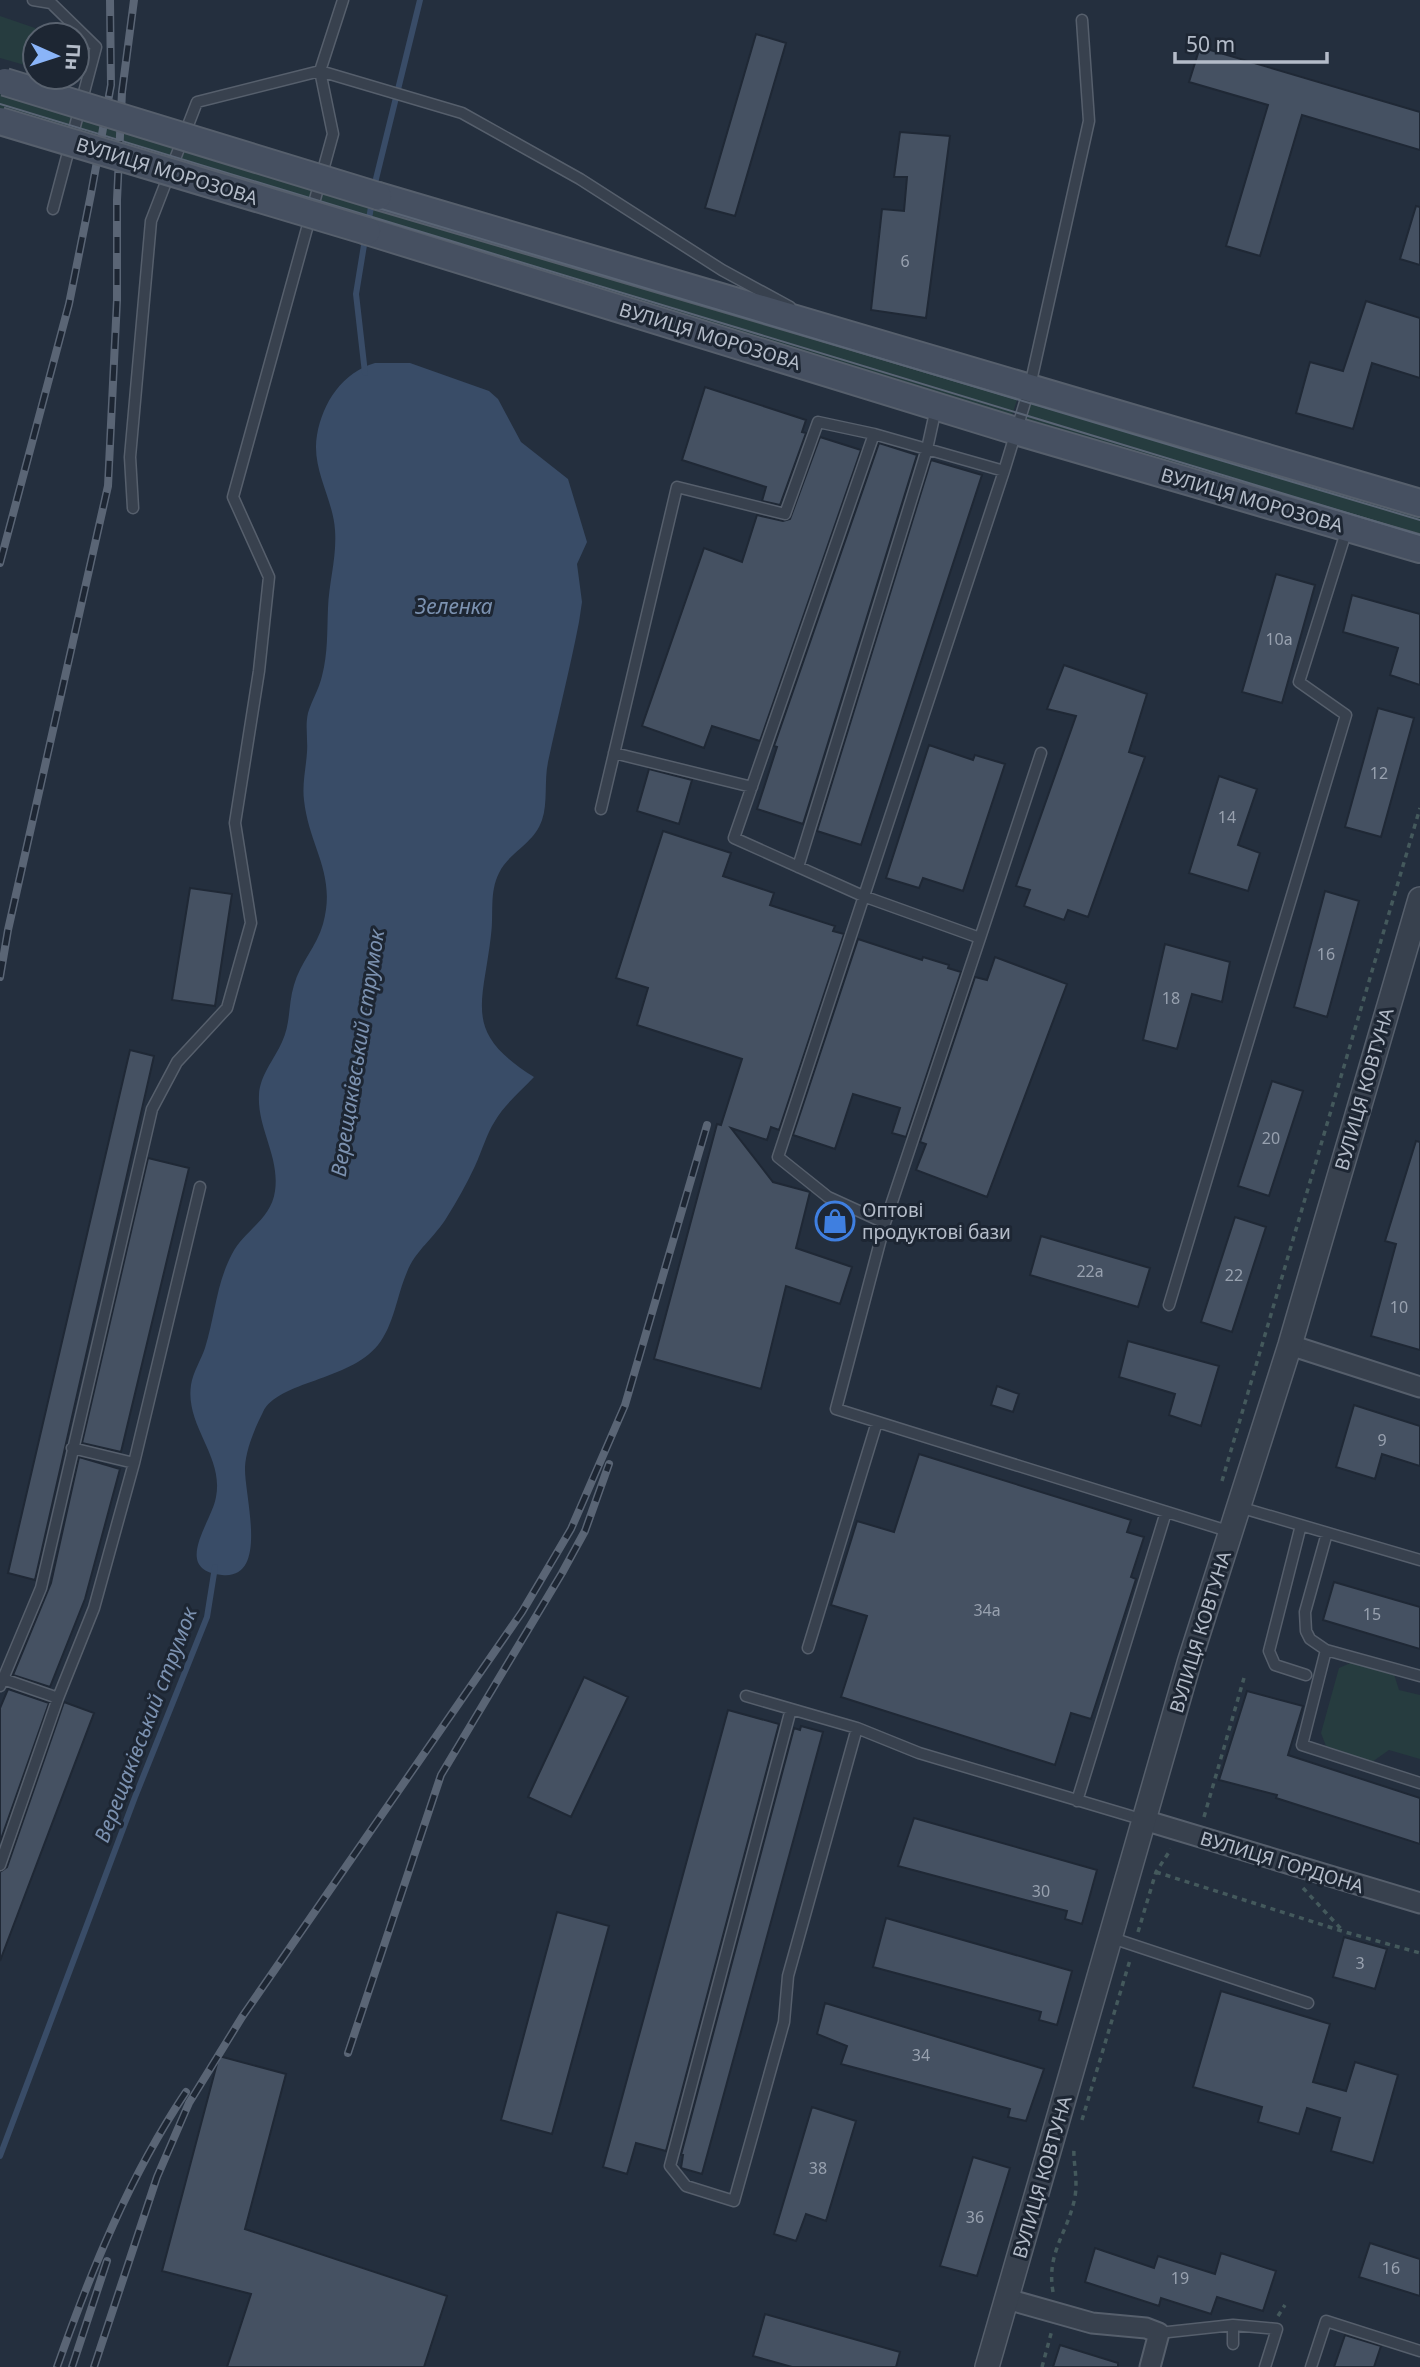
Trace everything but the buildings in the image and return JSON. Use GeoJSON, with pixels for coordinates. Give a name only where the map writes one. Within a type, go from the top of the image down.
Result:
{"type":"FeatureCollection","features":[{"type":"Feature","properties":{"kind":"main road","name":"ВУЛИЦЯ МОРОЗОВА"},"geometry":{"type":"LineString","coordinates":[[2,81],[1420,503]]}},
{"type":"Feature","properties":{"kind":"main road","name":"ВУЛИЦЯ МОРОЗОВА"},"geometry":{"type":"LineString","coordinates":[[0,121],[1016,431],[1420,549]]}},
{"type":"Feature","properties":{"kind":"street","name":"ВУЛИЦЯ КОВТУНА"},"geometry":{"type":"LineString","coordinates":[[987,2367],[1144,1820],[1238,1507],[1290,1345],[1420,899]]}},
{"type":"Feature","properties":{"kind":"street"},"geometry":{"type":"LineString","coordinates":[[1290,1345],[1420,1387]]}},
{"type":"Feature","properties":{"kind":"street","name":"ВУЛИЦЯ ГОРДОНА"},"geometry":{"type":"LineString","coordinates":[[1144,1820],[1420,1903]]}},
{"type":"Feature","properties":{"kind":"street"},"geometry":{"type":"LineString","coordinates":[[1007,2299],[1092,2323],[1159,2333],[1150,2367]]}},
{"type":"Feature","properties":{"kind":"lane"},"geometry":{"type":"LineString","coordinates":[[33,0],[51,3],[96,47],[53,209]]}},
{"type":"Feature","properties":{"kind":"lane"},"geometry":{"type":"LineString","coordinates":[[58,1698],[1,1683],[41,1587],[152,1109],[177,1062],[228,1008],[251,923],[234,823],[259,671],[269,577],[233,497],[332,134],[320,71],[343,0]]}},
{"type":"Feature","properties":{"kind":"lane"},"geometry":{"type":"LineString","coordinates":[[885,1223],[828,1197],[778,1157],[1030,386],[1089,121],[1082,20]]}},
{"type":"Feature","properties":{"kind":"lane"},"geometry":{"type":"LineString","coordinates":[[133,508],[131,457],[151,221],[197,102],[320,71],[462,113],[580,179],[811,321]]}},
{"type":"Feature","properties":{"kind":"lane"},"geometry":{"type":"LineString","coordinates":[[798,867],[927,449],[936,406]]}},
{"type":"Feature","properties":{"kind":"lane"},"geometry":{"type":"LineString","coordinates":[[601,809],[677,486],[785,514],[818,422],[874,434],[1004,471]]}},
{"type":"Feature","properties":{"kind":"lane"},"geometry":{"type":"LineString","coordinates":[[874,434],[734,838],[863,896],[980,938]]}},
{"type":"Feature","properties":{"kind":"lane"},"geometry":{"type":"LineString","coordinates":[[1169,1305],[1346,715],[1299,682],[1347,528]]}},
{"type":"Feature","properties":{"kind":"lane"},"geometry":{"type":"LineString","coordinates":[[614,752],[752,787]]}},
{"type":"Feature","properties":{"kind":"lane"},"geometry":{"type":"LineString","coordinates":[[1041,753],[885,1223],[836,1409],[1231,1532]]}},
{"type":"Feature","properties":{"kind":"lane"},"geometry":{"type":"LineString","coordinates":[[0,1865],[58,1698],[94,1608],[134,1463],[201,1188]]}},
{"type":"Feature","properties":{"kind":"lane"},"geometry":{"type":"LineString","coordinates":[[808,1648],[877,1422]]}},
{"type":"Feature","properties":{"kind":"lane"},"geometry":{"type":"LineString","coordinates":[[72,1448],[134,1463]]}},
{"type":"Feature","properties":{"kind":"lane"},"geometry":{"type":"LineString","coordinates":[[1238,1507],[1420,1560]]}},
{"type":"Feature","properties":{"kind":"lane"},"geometry":{"type":"LineString","coordinates":[[1077,1801],[1166,1512]]}},
{"type":"Feature","properties":{"kind":"lane"},"geometry":{"type":"LineString","coordinates":[[1301,1525],[1269,1651],[1275,1665],[1306,1675]]}},
{"type":"Feature","properties":{"kind":"lane"},"geometry":{"type":"LineString","coordinates":[[1326,1533],[1305,1622],[1310,1639],[1326,1650],[1420,1676]]}},
{"type":"Feature","properties":{"kind":"lane"},"geometry":{"type":"LineString","coordinates":[[1326,1650],[1302,1745],[1420,1783]]}},
{"type":"Feature","properties":{"kind":"lane"},"geometry":{"type":"LineString","coordinates":[[746,1696],[857,1728],[919,1753],[1144,1820]]}},
{"type":"Feature","properties":{"kind":"lane"},"geometry":{"type":"LineString","coordinates":[[791,1709],[670,2166],[686,2186],[734,2200],[784,2022],[788,1976],[857,1728]]}},
{"type":"Feature","properties":{"kind":"lane"},"geometry":{"type":"LineString","coordinates":[[1111,1938],[1308,2003]]}},
{"type":"Feature","properties":{"kind":"lane"},"geometry":{"type":"LineString","coordinates":[[1311,2367],[1326,2321],[1420,2351]]}},
{"type":"Feature","properties":{"kind":"lane"},"geometry":{"type":"LineString","coordinates":[[1159,2333],[1233,2325],[1277,2329],[1265,2367]]}},
{"type":"Feature","properties":{"kind":"lane"},"geometry":{"type":"LineString","coordinates":[[1233,2325],[1233,2343]]}},
{"type":"Feature","properties":{"kind":"path"},"geometry":{"type":"LineString","coordinates":[[1221,1486],[1420,808]]}},
{"type":"Feature","properties":{"kind":"path"},"geometry":{"type":"LineString","coordinates":[[1081,2125],[1156,1872],[1185,1833],[1205,1816],[1244,1678]]}},
{"type":"Feature","properties":{"kind":"path"},"geometry":{"type":"LineString","coordinates":[[1156,1872],[1345,1933],[1420,1953]]}},
{"type":"Feature","properties":{"kind":"path"},"geometry":{"type":"LineString","coordinates":[[1042,2367],[1057,2313],[1051,2262],[1074,2199],[1077,2167],[1073,2151],[1077,2138]]}},
{"type":"Feature","properties":{"kind":"green space"},"geometry":{"type":"Polygon","coordinates":[[[0,16],[21,23],[21,64],[0,58],[0,16]]]}},
{"type":"Feature","properties":{"kind":"green space"},"geometry":{"type":"Polygon","coordinates":[[[0,87],[1020,391],[1011,418],[0,111],[0,87]]]}},
{"type":"Feature","properties":{"kind":"green space"},"geometry":{"type":"Polygon","coordinates":[[[1031,399],[1420,511],[1420,542],[1024,423],[1031,399]]]}},
{"type":"Feature","properties":{"kind":"green space"},"geometry":{"type":"Polygon","coordinates":[[[1355,1661],[1393,1671],[1399,1690],[1420,1695],[1420,1759],[1389,1750],[1372,1762],[1326,1746],[1321,1733],[1339,1668],[1355,1661]]]}},
{"type":"Feature","properties":{"kind":"water","name":"Зеленка"},"geometry":{"type":"Polygon","coordinates":[[[375,363],[410,363],[489,391],[498,399],[521,442],[568,479],[587,542],[577,564],[582,602],[548,762],[544,813],[538,828],[503,866],[496,881],[482,999],[482,1016],[496,1046],[511,1061],[534,1077],[499,1115],[454,1205],[411,1264],[388,1328],[378,1345],[350,1366],[283,1394],[263,1412],[249,1446],[245,1467],[250,1515],[250,1550],[246,1564],[237,1573],[222,1575],[207,1571],[199,1564],[197,1555],[198,1544],[216,1497],[217,1482],[215,1468],[193,1414],[191,1385],[205,1348],[227,1265],[237,1246],[268,1210],[275,1191],[272,1154],[259,1107],[260,1088],[285,1035],[294,985],[300,969],[323,924],[327,890],[307,817],[304,794],[307,718],[321,681],[325,659],[335,540],[333,518],[317,460],[317,435],[324,411],[336,390],[353,374],[375,363]]]}},
{"type":"Feature","properties":{"kind":"waterway","name":"Верещаківський струмок"},"geometry":{"type":"LineString","coordinates":[[374,187],[420,0]]}},
{"type":"Feature","properties":{"kind":"waterway","name":"Верещаківський струмок"},"geometry":{"type":"LineString","coordinates":[[368,225],[372,201]]}},
{"type":"Feature","properties":{"kind":"waterway","name":"Верещаківський струмок"},"geometry":{"type":"LineString","coordinates":[[365,239],[356,294],[365,373]]}},
{"type":"Feature","properties":{"kind":"waterway","name":"Верещаківський струмок"},"geometry":{"type":"LineString","coordinates":[[0,2156],[135,1797],[207,1617],[215,1567]]}},
{"type":"Feature","properties":{"kind":"tram line"},"geometry":{"type":"LineString","coordinates":[[0,104],[1420,535]]}},
{"type":"Feature","properties":{"kind":"tram line"},"geometry":{"type":"LineString","coordinates":[[201,155],[1420,520]]}},
{"type":"Feature","properties":{"kind":"railway"},"geometry":{"type":"LineString","coordinates":[[0,563],[69,304],[91,194],[111,85],[110,0]]}},
{"type":"Feature","properties":{"kind":"railway"},"geometry":{"type":"LineString","coordinates":[[0,977],[8,930],[108,486],[117,300],[117,200],[122,92],[134,0]]}},
{"type":"Feature","properties":{"kind":"railway"},"geometry":{"type":"LineString","coordinates":[[94,2367],[157,2177],[189,2103],[242,2017],[522,1612],[571,1529],[625,1405],[707,1125]]}},
{"type":"Feature","properties":{"kind":"railway"},"geometry":{"type":"LineString","coordinates":[[348,2053],[441,1775],[585,1531],[609,1464]]}},
{"type":"Feature","properties":{"kind":"railway"},"geometry":{"type":"LineString","coordinates":[[57,2367],[83,2295],[113,2225],[165,2124],[186,2092]]}},
{"type":"Feature","properties":{"kind":"railway"},"geometry":{"type":"LineString","coordinates":[[72,2367],[107,2261]]}},
{"type":"Feature","properties":{"kind":"place","name":"Оптові продуктові бази"},"geometry":{"type":"Point","coordinates":[835,1221]}}]}
